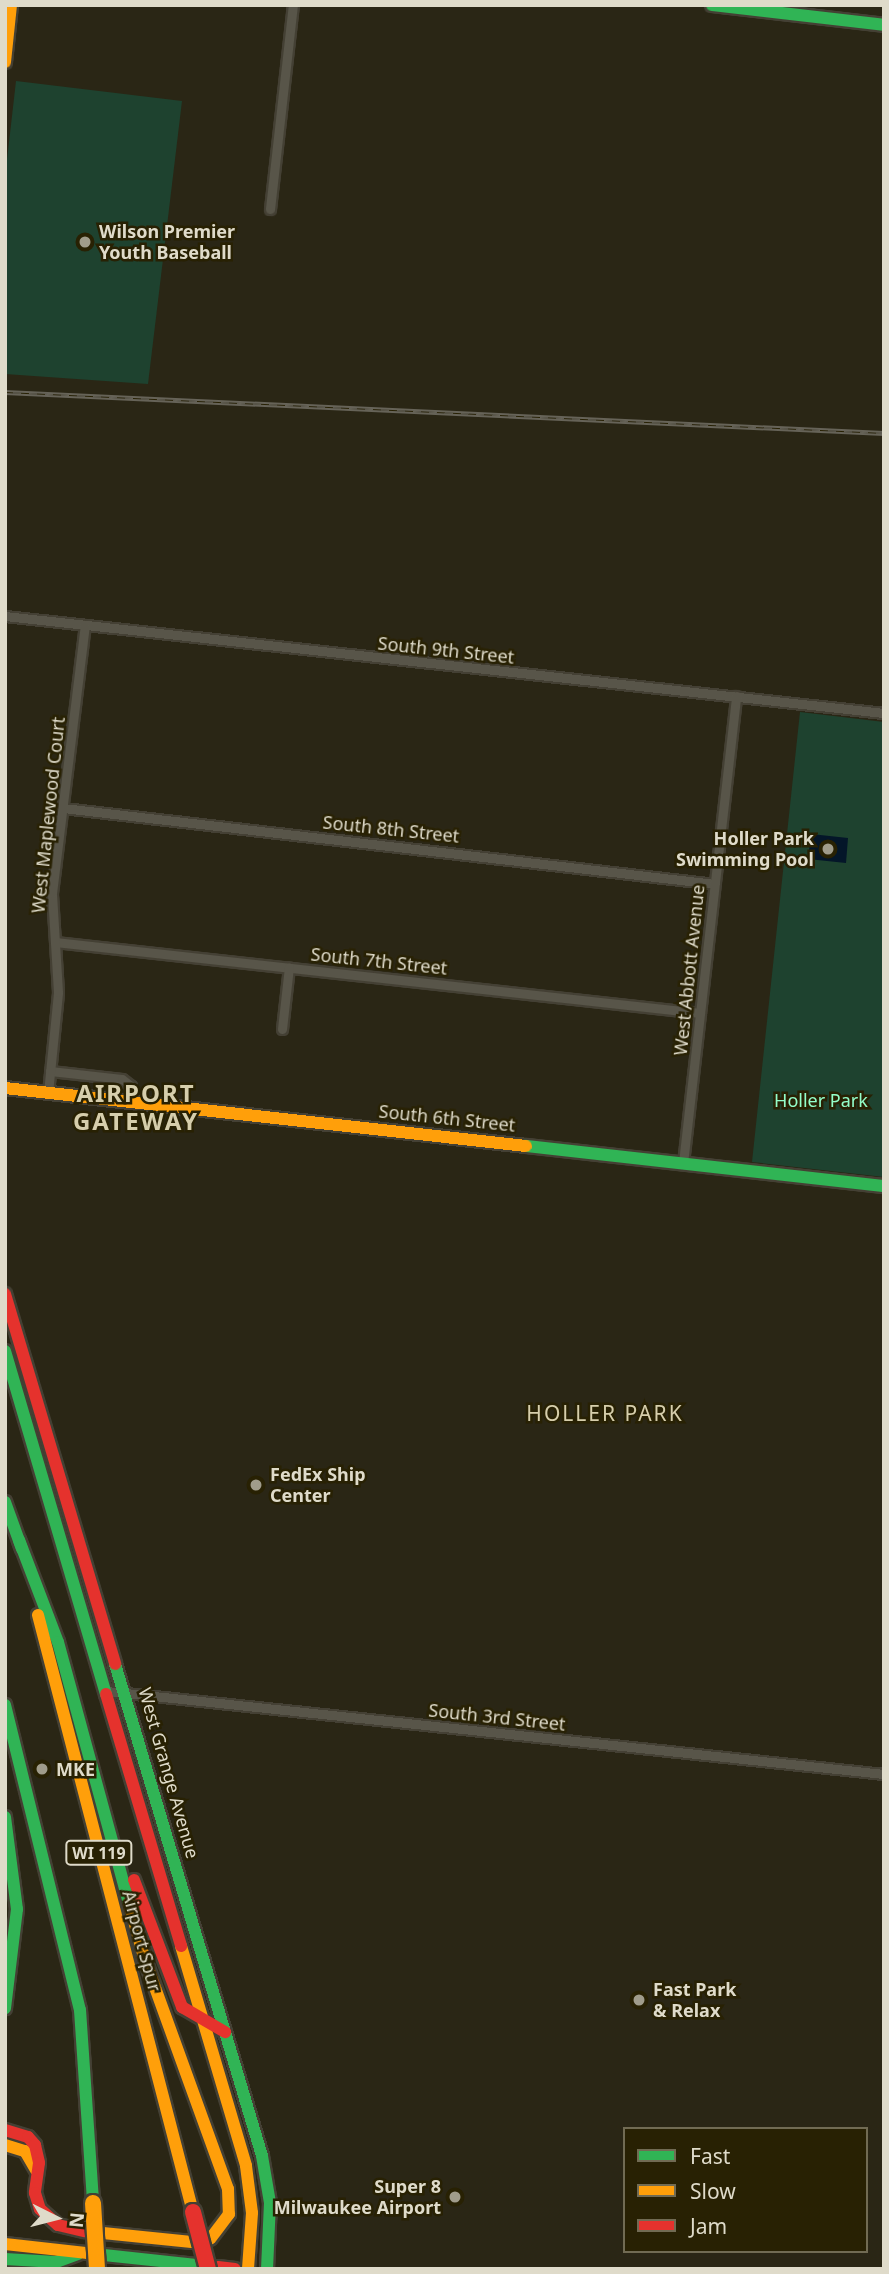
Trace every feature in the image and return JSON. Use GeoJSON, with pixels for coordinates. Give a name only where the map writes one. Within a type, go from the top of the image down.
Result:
{"type":"FeatureCollection","features":[{"type":"Feature","properties":{"kind":"main road"},"geometry":{"type":"LineString","coordinates":[[712,5],[884,25]]}},
{"type":"Feature","properties":{"kind":"main road"},"geometry":{"type":"LineString","coordinates":[[5,62],[9,12]]}},
{"type":"Feature","properties":{"kind":"main road","name":"South 6th Street"},"geometry":{"type":"LineString","coordinates":[[5,1088],[884,1186]]}},
{"type":"Feature","properties":{"kind":"main road","name":"West Grange Avenue"},"geometry":{"type":"LineString","coordinates":[[5,1294],[126,1693],[268,2184],[267,2269]]}},
{"type":"Feature","properties":{"kind":"main road"},"geometry":{"type":"LineString","coordinates":[[6,1355],[25,1354]]}},
{"type":"Feature","properties":{"kind":"main road","name":"West Grange Avenue"},"geometry":{"type":"LineString","coordinates":[[6,1355],[107,1691],[250,2188],[248,2269]]}},
{"type":"Feature","properties":{"kind":"main road","name":"Airport Spur"},"geometry":{"type":"LineString","coordinates":[[5,1502],[19,1539],[208,2267]]}},
{"type":"Feature","properties":{"kind":"main road"},"geometry":{"type":"LineString","coordinates":[[19,1539],[58,1642],[144,1957],[228,2189],[229,2214],[210,2239]]}},
{"type":"Feature","properties":{"kind":"main road"},"geometry":{"type":"LineString","coordinates":[[87,1626],[104,1621]]}},
{"type":"Feature","properties":{"kind":"main road","name":"WI 119"},"geometry":{"type":"LineString","coordinates":[[5,1705],[80,2010],[93,2203],[101,2262]]}},
{"type":"Feature","properties":{"kind":"main road"},"geometry":{"type":"LineString","coordinates":[[101,1796],[173,1991],[182,2007],[203,2022],[225,2032]]}},
{"type":"Feature","properties":{"kind":"main road"},"geometry":{"type":"LineString","coordinates":[[5,1817],[17,1909],[5,2008]]}},
{"type":"Feature","properties":{"kind":"main road"},"geometry":{"type":"LineString","coordinates":[[5,2130],[28,2137],[35,2145],[35,2193],[40,2209],[58,2225],[85,2231]]}},
{"type":"Feature","properties":{"kind":"main road"},"geometry":{"type":"LineString","coordinates":[[5,2145],[25,2151],[37,2172]]}},
{"type":"Feature","properties":{"kind":"main road"},"geometry":{"type":"LineString","coordinates":[[103,2233],[192,2242]]}},
{"type":"Feature","properties":{"kind":"main road"},"geometry":{"type":"LineString","coordinates":[[7,2247],[56,2262],[84,2252]]}},
{"type":"Feature","properties":{"kind":"main road"},"geometry":{"type":"LineString","coordinates":[[101,2262],[235,2269]]}},
{"type":"Feature","properties":{"kind":"street"},"geometry":{"type":"LineString","coordinates":[[270,209],[293,5]]}},
{"type":"Feature","properties":{"kind":"street","name":"South 9th Street"},"geometry":{"type":"LineString","coordinates":[[5,617],[884,713]]}},
{"type":"Feature","properties":{"kind":"street","name":"West Maplewood Court"},"geometry":{"type":"LineString","coordinates":[[48,1093],[58,992],[52,893],[85,625]]}},
{"type":"Feature","properties":{"kind":"street","name":"West Abbott Avenue"},"geometry":{"type":"LineString","coordinates":[[683,1163],[736,696]]}},
{"type":"Feature","properties":{"kind":"street","name":"South 8th Street"},"geometry":{"type":"LineString","coordinates":[[63,808],[715,884]]}},
{"type":"Feature","properties":{"kind":"street","name":"South 7th Street"},"geometry":{"type":"LineString","coordinates":[[55,942],[700,1013]]}},
{"type":"Feature","properties":{"kind":"street"},"geometry":{"type":"LineString","coordinates":[[282,1029],[289,967]]}},
{"type":"Feature","properties":{"kind":"street"},"geometry":{"type":"LineString","coordinates":[[50,1071],[122,1079],[131,1086],[130,1102]]}},
{"type":"Feature","properties":{"kind":"street","name":"South 3rd Street"},"geometry":{"type":"LineString","coordinates":[[107,1691],[884,1774]]}},
{"type":"Feature","properties":{"kind":"green space","name":"Wilson Premier Youth Baseball"},"geometry":{"type":"Polygon","coordinates":[[[16,81],[182,101],[148,384],[5,374],[5,177],[16,81]]]}},
{"type":"Feature","properties":{"kind":"green space","name":"Holler Park"},"geometry":{"type":"Polygon","coordinates":[[[800,712],[884,722],[884,1177],[752,1162],[800,712]]]}},
{"type":"Feature","properties":{"kind":"water","name":"Holler Park Swimming Pool"},"geometry":{"type":"Polygon","coordinates":[[[811,834],[848,838],[846,863],[808,859],[811,834]]]}},
{"type":"Feature","properties":{"kind":"railway"},"geometry":{"type":"LineString","coordinates":[[5,392],[884,433]]}},
{"type":"Feature","properties":{"kind":"traffic: fast"},"geometry":{"type":"LineString","coordinates":[[712,5],[884,25]]}},
{"type":"Feature","properties":{"kind":"traffic: fast"},"geometry":{"type":"LineString","coordinates":[[526,1146],[884,1186]]}},
{"type":"Feature","properties":{"kind":"traffic: fast"},"geometry":{"type":"LineString","coordinates":[[5,1351],[106,1694]]}},
{"type":"Feature","properties":{"kind":"traffic: fast"},"geometry":{"type":"LineString","coordinates":[[5,1502],[22,1549]]}},
{"type":"Feature","properties":{"kind":"traffic: fast"},"geometry":{"type":"LineString","coordinates":[[19,1540],[58,1642],[129,1903]]}},
{"type":"Feature","properties":{"kind":"traffic: fast"},"geometry":{"type":"LineString","coordinates":[[115,1664],[262,2156],[270,2203],[267,2269]]}},
{"type":"Feature","properties":{"kind":"traffic: fast"},"geometry":{"type":"LineString","coordinates":[[5,1705],[80,2010],[93,2203]]}},
{"type":"Feature","properties":{"kind":"traffic: fast"},"geometry":{"type":"LineString","coordinates":[[5,1817],[17,1909],[5,2008]]}},
{"type":"Feature","properties":{"kind":"traffic: fast"},"geometry":{"type":"LineString","coordinates":[[5,2259],[56,2262],[78,2254]]}},
{"type":"Feature","properties":{"kind":"traffic: fast"},"geometry":{"type":"LineString","coordinates":[[104,2255],[198,2265]]}},
{"type":"Feature","properties":{"kind":"traffic: slow"},"geometry":{"type":"LineString","coordinates":[[5,62],[11,5]]}},
{"type":"Feature","properties":{"kind":"traffic: slow"},"geometry":{"type":"LineString","coordinates":[[5,1088],[526,1146]]}},
{"type":"Feature","properties":{"kind":"traffic: slow"},"geometry":{"type":"LineString","coordinates":[[38,1615],[193,2212]]}},
{"type":"Feature","properties":{"kind":"traffic: slow"},"geometry":{"type":"LineString","coordinates":[[129,1903],[144,1957],[228,2189],[229,2214],[210,2239]]}},
{"type":"Feature","properties":{"kind":"traffic: slow"},"geometry":{"type":"LineString","coordinates":[[181,1946],[246,2166],[252,2213],[248,2269]]}},
{"type":"Feature","properties":{"kind":"traffic: slow"},"geometry":{"type":"LineString","coordinates":[[5,2145],[25,2151],[36,2170]]}},
{"type":"Feature","properties":{"kind":"traffic: slow"},"geometry":{"type":"LineString","coordinates":[[93,2203],[97,2269]]}},
{"type":"Feature","properties":{"kind":"traffic: slow"},"geometry":{"type":"LineString","coordinates":[[103,2233],[192,2242]]}},
{"type":"Feature","properties":{"kind":"traffic: slow"},"geometry":{"type":"LineString","coordinates":[[5,2244],[86,2253]]}},
{"type":"Feature","properties":{"kind":"traffic: jam"},"geometry":{"type":"LineString","coordinates":[[5,1294],[115,1664]]}},
{"type":"Feature","properties":{"kind":"traffic: jam"},"geometry":{"type":"LineString","coordinates":[[106,1694],[181,1946]]}},
{"type":"Feature","properties":{"kind":"traffic: jam"},"geometry":{"type":"LineString","coordinates":[[134,1880],[182,2007],[225,2032]]}},
{"type":"Feature","properties":{"kind":"traffic: jam"},"geometry":{"type":"LineString","coordinates":[[5,2130],[28,2137],[35,2145],[39,2163],[35,2193],[40,2209],[58,2225],[85,2231]]}},
{"type":"Feature","properties":{"kind":"traffic: jam"},"geometry":{"type":"LineString","coordinates":[[193,2212],[208,2269]]}},
{"type":"Feature","properties":{"kind":"traffic: jam"},"geometry":{"type":"LineString","coordinates":[[218,2267],[235,2269]]}},
{"type":"Feature","properties":{"kind":"place","name":"Wilson Premier Youth Baseball"},"geometry":{"type":"Point","coordinates":[85,242]}},
{"type":"Feature","properties":{"kind":"place","name":"Holler Park Swimming Pool"},"geometry":{"type":"Point","coordinates":[828,849]}},
{"type":"Feature","properties":{"kind":"place","name":"FedEx Ship Center"},"geometry":{"type":"Point","coordinates":[256,1485]}},
{"type":"Feature","properties":{"kind":"place","name":"MKE"},"geometry":{"type":"Point","coordinates":[42,1769]}},
{"type":"Feature","properties":{"kind":"place","name":"Fast Park & Relax"},"geometry":{"type":"Point","coordinates":[639,2000]}},
{"type":"Feature","properties":{"kind":"place","name":"Super 8 Milwaukee Airport"},"geometry":{"type":"Point","coordinates":[455,2197]}},
{"type":"Feature","properties":{"kind":"district","name":"AIRPORT GATEWAY"},"geometry":{"type":"Point","coordinates":[136,1107]}},
{"type":"Feature","properties":{"kind":"district","name":"HOLLER PARK"},"geometry":{"type":"Point","coordinates":[605,1413]}}]}
